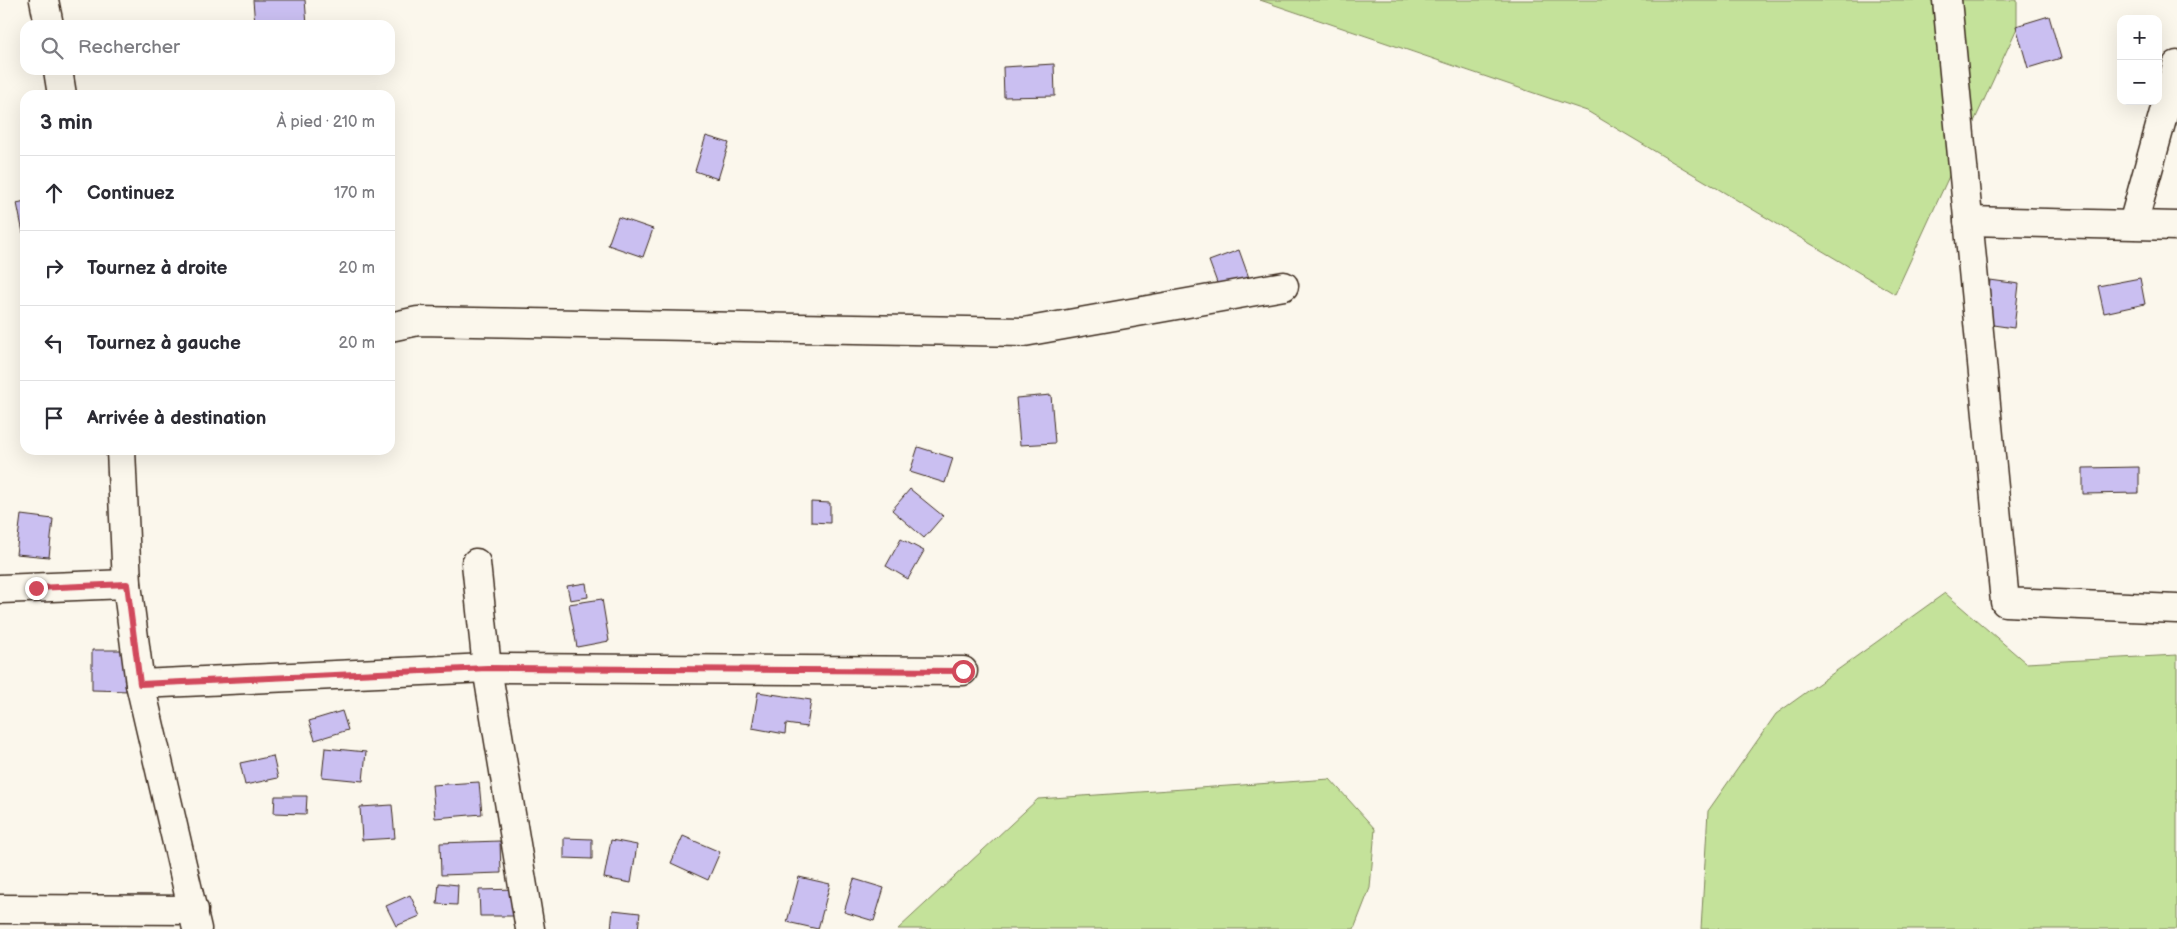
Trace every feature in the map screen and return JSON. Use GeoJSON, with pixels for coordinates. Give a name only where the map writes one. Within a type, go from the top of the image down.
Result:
{"type":"FeatureCollection","features":[{"type":"Feature","properties":{"kind":"street"},"geometry":{"type":"LineString","coordinates":[[44,0],[48,20]]}},
{"type":"Feature","properties":{"kind":"street"},"geometry":{"type":"LineString","coordinates":[[1948,0],[2005,602],[2177,609]]}},
{"type":"Feature","properties":{"kind":"street"},"geometry":{"type":"LineString","coordinates":[[2133,224],[2177,65]]}},
{"type":"Feature","properties":{"kind":"street"},"geometry":{"type":"LineString","coordinates":[[59,75],[61,90]]}},
{"type":"Feature","properties":{"kind":"street"},"geometry":{"type":"LineString","coordinates":[[1968,221],[2177,226]]}},
{"type":"Feature","properties":{"kind":"street"},"geometry":{"type":"LineString","coordinates":[[395,326],[418,321],[1024,332],[1284,286]]}},
{"type":"Feature","properties":{"kind":"street"},"geometry":{"type":"LineString","coordinates":[[0,909],[195,920],[140,684],[127,584],[121,455]]}},
{"type":"Feature","properties":{"kind":"street"},"geometry":{"type":"LineString","coordinates":[[476,563],[487,668],[530,929]]}},
{"type":"Feature","properties":{"kind":"street"},"geometry":{"type":"LineString","coordinates":[[0,589],[127,584]]}},
{"type":"Feature","properties":{"kind":"street"},"geometry":{"type":"LineString","coordinates":[[140,684],[487,668],[963,671]]}},
{"type":"Feature","properties":{"kind":"green space"},"geometry":{"type":"Polygon","coordinates":[[[1260,0],[2017,0],[2017,28],[1895,294],[1587,111],[1260,0]]]}},
{"type":"Feature","properties":{"kind":"green space"},"geometry":{"type":"Polygon","coordinates":[[[1945,593],[2026,663],[2177,655],[2177,929],[1701,929],[1708,811],[1776,714],[1945,593]]]}},
{"type":"Feature","properties":{"kind":"green space"},"geometry":{"type":"Polygon","coordinates":[[[1330,779],[1375,829],[1370,888],[1354,929],[898,929],[1038,799],[1330,779]]]}},
{"type":"Feature","properties":{"kind":"building"},"geometry":{"type":"Polygon","coordinates":[[[253,0],[305,0],[307,20],[255,20],[253,0]]]}},
{"type":"Feature","properties":{"kind":"building"},"geometry":{"type":"Polygon","coordinates":[[[2049,16],[2061,58],[2028,68],[2016,26],[2049,16]]]}},
{"type":"Feature","properties":{"kind":"building"},"geometry":{"type":"Polygon","coordinates":[[[1054,64],[1055,96],[1004,97],[1003,67],[1054,64]]]}},
{"type":"Feature","properties":{"kind":"building"},"geometry":{"type":"Polygon","coordinates":[[[706,136],[729,143],[718,179],[695,171],[706,136]]]}},
{"type":"Feature","properties":{"kind":"building"},"geometry":{"type":"Polygon","coordinates":[[[20,202],[20,218],[17,203],[20,202]]]}},
{"type":"Feature","properties":{"kind":"building"},"geometry":{"type":"Polygon","coordinates":[[[618,217],[653,229],[643,257],[608,245],[618,217]]]}},
{"type":"Feature","properties":{"kind":"building"},"geometry":{"type":"Polygon","coordinates":[[[1239,250],[1253,289],[1223,299],[1209,261],[1239,250]]]}},
{"type":"Feature","properties":{"kind":"building"},"geometry":{"type":"Polygon","coordinates":[[[2140,278],[2145,304],[2104,313],[2098,286],[2140,278]]]}},
{"type":"Feature","properties":{"kind":"building"},"geometry":{"type":"Polygon","coordinates":[[[1990,280],[2019,284],[2014,328],[1986,324],[1990,280]]]}},
{"type":"Feature","properties":{"kind":"building"},"geometry":{"type":"Polygon","coordinates":[[[1051,395],[1055,443],[1020,445],[1016,398],[1051,395]]]}},
{"type":"Feature","properties":{"kind":"building"},"geometry":{"type":"Polygon","coordinates":[[[918,447],[953,458],[945,483],[910,472],[918,447]]]}},
{"type":"Feature","properties":{"kind":"building"},"geometry":{"type":"Polygon","coordinates":[[[2139,467],[2139,493],[2083,494],[2083,468],[2139,467]]]}},
{"type":"Feature","properties":{"kind":"building"},"geometry":{"type":"Polygon","coordinates":[[[910,489],[943,516],[924,538],[892,510],[910,489]]]}},
{"type":"Feature","properties":{"kind":"building"},"geometry":{"type":"Polygon","coordinates":[[[811,502],[830,503],[830,523],[811,522],[811,502]]]}},
{"type":"Feature","properties":{"kind":"building"},"geometry":{"type":"Polygon","coordinates":[[[21,515],[53,519],[49,557],[16,554],[21,515]]]}},
{"type":"Feature","properties":{"kind":"building"},"geometry":{"type":"Polygon","coordinates":[[[901,539],[924,551],[908,579],[886,566],[901,539]]]}},
{"type":"Feature","properties":{"kind":"building"},"geometry":{"type":"Polygon","coordinates":[[[586,583],[588,597],[570,600],[567,586],[586,583]]]}},
{"type":"Feature","properties":{"kind":"building"},"geometry":{"type":"Polygon","coordinates":[[[602,599],[609,641],[577,647],[569,604],[602,599]]]}},
{"type":"Feature","properties":{"kind":"building"},"geometry":{"type":"Polygon","coordinates":[[[92,650],[131,650],[130,691],[92,690],[92,650]]]}},
{"type":"Feature","properties":{"kind":"building"},"geometry":{"type":"Polygon","coordinates":[[[758,692],[811,700],[807,727],[786,724],[785,734],[752,728],[758,692]]]}},
{"type":"Feature","properties":{"kind":"building"},"geometry":{"type":"Polygon","coordinates":[[[342,711],[348,730],[315,740],[309,721],[342,711]]]}},
{"type":"Feature","properties":{"kind":"building"},"geometry":{"type":"Polygon","coordinates":[[[325,748],[366,752],[363,781],[322,777],[325,748]]]}},
{"type":"Feature","properties":{"kind":"building"},"geometry":{"type":"Polygon","coordinates":[[[273,756],[278,778],[245,785],[240,763],[273,756]]]}},
{"type":"Feature","properties":{"kind":"building"},"geometry":{"type":"Polygon","coordinates":[[[479,782],[482,814],[435,818],[432,785],[479,782]]]}},
{"type":"Feature","properties":{"kind":"building"},"geometry":{"type":"Polygon","coordinates":[[[275,796],[307,796],[306,814],[274,813],[275,796]]]}},
{"type":"Feature","properties":{"kind":"building"},"geometry":{"type":"Polygon","coordinates":[[[392,805],[395,838],[362,840],[360,807],[392,805]]]}},
{"type":"Feature","properties":{"kind":"building"},"geometry":{"type":"Polygon","coordinates":[[[683,836],[720,852],[708,880],[671,863],[683,836]]]}},
{"type":"Feature","properties":{"kind":"building"},"geometry":{"type":"Polygon","coordinates":[[[564,838],[592,839],[592,859],[564,858],[564,838]]]}},
{"type":"Feature","properties":{"kind":"building"},"geometry":{"type":"Polygon","coordinates":[[[611,840],[637,845],[631,883],[604,878],[611,840]]]}},
{"type":"Feature","properties":{"kind":"building"},"geometry":{"type":"Polygon","coordinates":[[[500,841],[501,873],[441,875],[440,843],[500,841]]]}},
{"type":"Feature","properties":{"kind":"building"},"geometry":{"type":"Polygon","coordinates":[[[799,877],[830,884],[818,929],[787,922],[799,877]]]}},
{"type":"Feature","properties":{"kind":"building"},"geometry":{"type":"Polygon","coordinates":[[[854,879],[884,888],[874,921],[844,912],[854,879]]]}},
{"type":"Feature","properties":{"kind":"building"},"geometry":{"type":"Polygon","coordinates":[[[439,883],[458,885],[457,905],[437,904],[439,883]]]}},
{"type":"Feature","properties":{"kind":"building"},"geometry":{"type":"Polygon","coordinates":[[[518,889],[518,916],[480,916],[479,890],[518,889]]]}},
{"type":"Feature","properties":{"kind":"building"},"geometry":{"type":"Polygon","coordinates":[[[410,895],[420,916],[396,926],[386,906],[410,895]]]}},
{"type":"Feature","properties":{"kind":"building"},"geometry":{"type":"Polygon","coordinates":[[[613,910],[640,913],[638,929],[611,929],[613,910]]]}},
{"type":"Feature","properties":{"kind":"route"},"geometry":{"type":"LineString","coordinates":[[36,588],[127,584],[140,684],[487,668],[963,671]]}}]}
